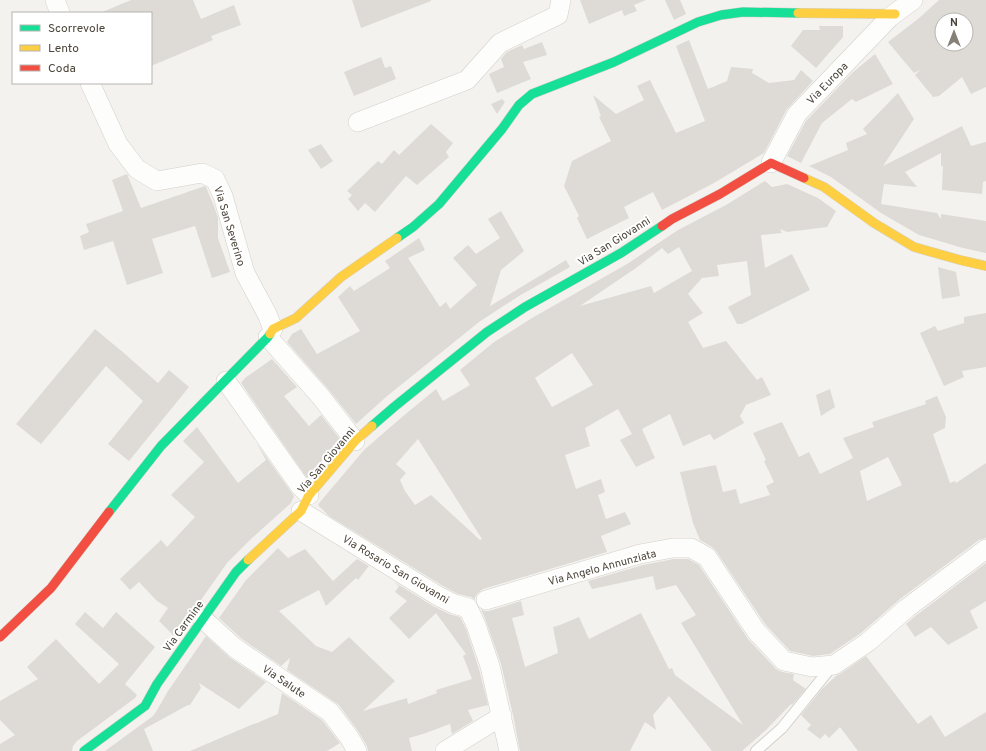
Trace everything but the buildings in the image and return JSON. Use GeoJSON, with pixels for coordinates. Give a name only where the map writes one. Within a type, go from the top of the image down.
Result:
{"type":"FeatureCollection","features":[{"type":"Feature","properties":{"kind":"street"},"geometry":{"type":"LineString","coordinates":[[55,0],[60,12]]}},
{"type":"Feature","properties":{"kind":"street"},"geometry":{"type":"LineString","coordinates":[[358,122],[467,80],[500,43],[558,15],[561,0]]}},
{"type":"Feature","properties":{"kind":"street","name":"Via Europa"},"geometry":{"type":"LineString","coordinates":[[771,163],[797,114],[890,17],[913,0]]}},
{"type":"Feature","properties":{"kind":"street"},"geometry":{"type":"LineString","coordinates":[[0,637],[51,588],[161,446],[226,381],[270,333],[296,318],[341,277],[413,227],[439,204],[502,129],[519,105],[532,94],[614,62],[698,22],[721,15],[743,12],[896,14]]}},
{"type":"Feature","properties":{"kind":"street","name":"Via San Severino"},"geometry":{"type":"LineString","coordinates":[[90,84],[118,144],[138,169],[157,181],[202,173],[216,179],[223,196],[245,273],[267,314],[270,333],[355,441]]}},
{"type":"Feature","properties":{"kind":"street"},"geometry":{"type":"LineString","coordinates":[[771,163],[824,187],[874,223],[914,247],[986,266]]}},
{"type":"Feature","properties":{"kind":"street","name":"Via San Giovanni"},"geometry":{"type":"LineString","coordinates":[[305,503],[355,441],[394,406],[487,332],[518,311],[621,253],[672,219],[720,194],[771,163]]}},
{"type":"Feature","properties":{"kind":"street","name":"Via Rosario San Giovanni"},"geometry":{"type":"LineString","coordinates":[[226,381],[300,486],[305,503],[438,596],[454,604],[468,608],[476,625],[490,666],[509,751]]}},
{"type":"Feature","properties":{"kind":"street","name":"Via Carmine"},"geometry":{"type":"LineString","coordinates":[[84,751],[145,706],[156,684],[236,572],[305,503]]}},
{"type":"Feature","properties":{"kind":"street","name":"Via Angelo Annunziata"},"geometry":{"type":"LineString","coordinates":[[486,600],[640,554],[673,548],[691,548],[706,557],[756,632],[784,661],[812,667],[834,665],[868,642],[907,608],[986,550]]}},
{"type":"Feature","properties":{"kind":"street","name":"Via Salute"},"geometry":{"type":"LineString","coordinates":[[203,619],[235,648],[330,712],[349,737],[357,751]]}},
{"type":"Feature","properties":{"kind":"street"},"geometry":{"type":"LineString","coordinates":[[445,751],[502,716]]}},
{"type":"Feature","properties":{"kind":"lane"},"geometry":{"type":"LineString","coordinates":[[756,751],[782,728],[834,665]]}},
{"type":"Feature","properties":{"kind":"traffic: fast"},"geometry":{"type":"LineString","coordinates":[[397,238],[413,227],[439,204],[502,129],[519,105],[532,94],[614,62],[698,22],[721,15],[743,12],[798,13]]}},
{"type":"Feature","properties":{"kind":"traffic: fast"},"geometry":{"type":"LineString","coordinates":[[372,426],[487,332],[525,307],[621,253],[662,226]]}},
{"type":"Feature","properties":{"kind":"traffic: fast"},"geometry":{"type":"LineString","coordinates":[[109,512],[161,446],[270,334]]}},
{"type":"Feature","properties":{"kind":"traffic: fast"},"geometry":{"type":"LineString","coordinates":[[84,751],[145,706],[157,684],[236,572],[248,560]]}},
{"type":"Feature","properties":{"kind":"traffic: slow"},"geometry":{"type":"LineString","coordinates":[[798,13],[895,14]]}},
{"type":"Feature","properties":{"kind":"traffic: slow"},"geometry":{"type":"LineString","coordinates":[[804,178],[824,187],[874,223],[914,247],[986,266]]}},
{"type":"Feature","properties":{"kind":"traffic: slow"},"geometry":{"type":"LineString","coordinates":[[270,334],[273,329],[296,318],[341,277],[397,238]]}},
{"type":"Feature","properties":{"kind":"traffic: slow"},"geometry":{"type":"LineString","coordinates":[[248,560],[301,511],[309,495],[355,441],[372,426]]}},
{"type":"Feature","properties":{"kind":"traffic: jam"},"geometry":{"type":"LineString","coordinates":[[662,226],[672,219],[720,194],[771,163],[804,178]]}},
{"type":"Feature","properties":{"kind":"traffic: jam"},"geometry":{"type":"LineString","coordinates":[[0,637],[51,588],[109,512]]}}]}
